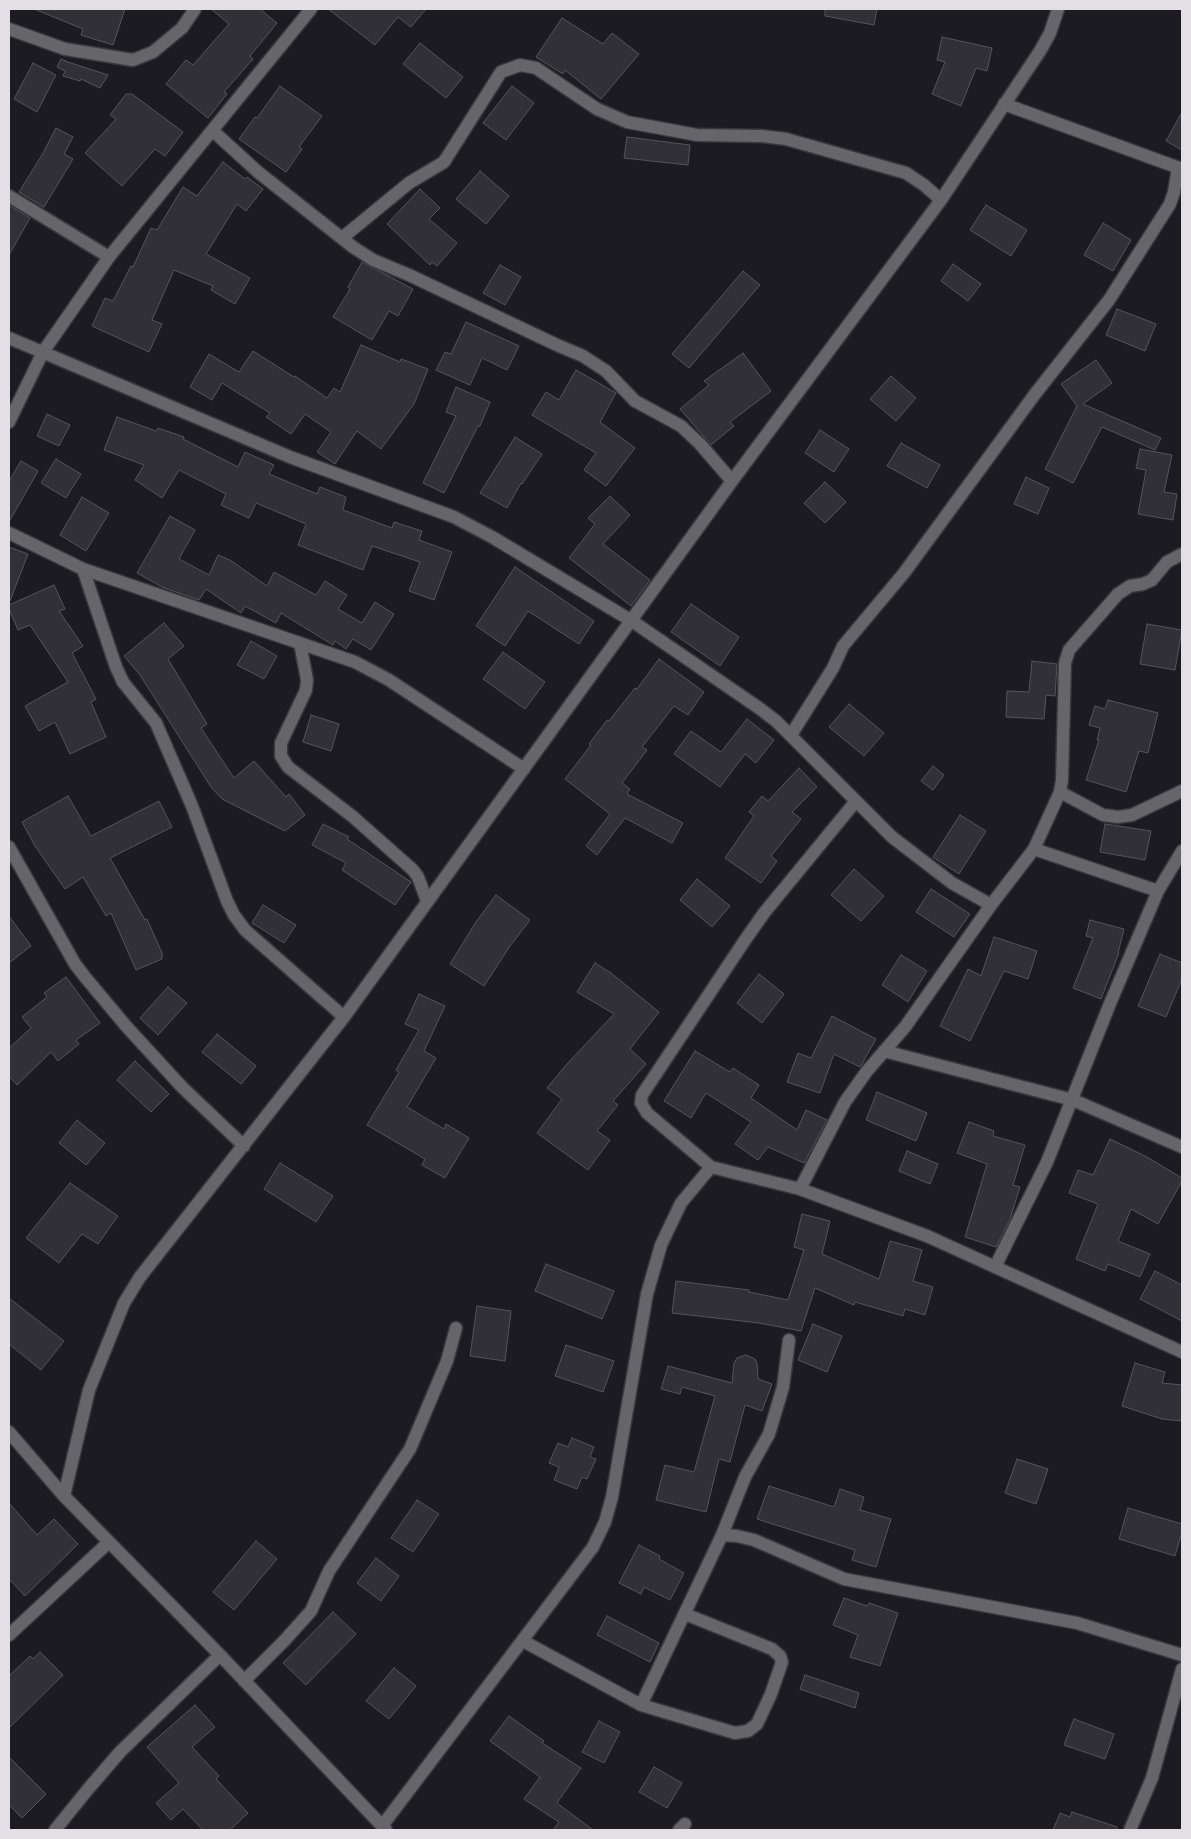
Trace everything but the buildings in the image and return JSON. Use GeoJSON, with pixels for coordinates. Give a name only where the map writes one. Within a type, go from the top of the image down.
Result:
{"type":"FeatureCollection","features":[{"type":"Feature","properties":{"kind":"street"},"geometry":{"type":"LineString","coordinates":[[9,29],[65,50],[133,60],[153,52],[182,28],[195,9]]}},
{"type":"Feature","properties":{"kind":"street"},"geometry":{"type":"LineString","coordinates":[[9,422],[42,352],[109,257],[312,9]]}},
{"type":"Feature","properties":{"kind":"street"},"geometry":{"type":"LineString","coordinates":[[64,1496],[89,1390],[124,1303],[140,1277],[344,1016],[732,481],[942,200],[1040,51],[1050,33],[1058,9]]}},
{"type":"Feature","properties":{"kind":"street"},"geometry":{"type":"LineString","coordinates":[[342,238],[409,183],[444,162],[501,72],[520,66],[536,68],[597,109],[627,122],[697,135],[762,136],[786,139],[906,173],[942,200]]}},
{"type":"Feature","properties":{"kind":"street"},"geometry":{"type":"LineString","coordinates":[[791,735],[833,668],[843,646],[904,573],[1035,394],[1109,300],[1170,204],[1180,169],[1004,104]]}},
{"type":"Feature","properties":{"kind":"street"},"geometry":{"type":"LineString","coordinates":[[213,132],[258,172],[373,260],[582,356],[606,371],[635,401],[681,426],[700,444],[732,481]]}},
{"type":"Feature","properties":{"kind":"street"},"geometry":{"type":"LineString","coordinates":[[9,196],[109,257]]}},
{"type":"Feature","properties":{"kind":"street"},"geometry":{"type":"LineString","coordinates":[[9,338],[290,457],[454,518],[492,537],[632,621],[759,708],[791,735],[912,854],[952,883],[991,905]]}},
{"type":"Feature","properties":{"kind":"street"},"geometry":{"type":"LineString","coordinates":[[9,533],[82,569],[355,662],[389,680],[524,769]]}},
{"type":"Feature","properties":{"kind":"street"},"geometry":{"type":"LineString","coordinates":[[800,1189],[846,1102],[867,1071],[904,1027],[991,905],[1034,849],[1060,792],[1062,780],[1065,663],[1069,650],[1118,594],[1130,586],[1144,584],[1152,580],[1167,562],[1182,554]]}},
{"type":"Feature","properties":{"kind":"street"},"geometry":{"type":"LineString","coordinates":[[82,569],[116,667],[123,682],[156,723],[192,806],[234,915],[245,930],[344,1016]]}},
{"type":"Feature","properties":{"kind":"street"},"geometry":{"type":"LineString","coordinates":[[300,643],[306,690],[281,743],[281,756],[288,767],[352,816],[413,870],[418,877],[427,901]]}},
{"type":"Feature","properties":{"kind":"street"},"geometry":{"type":"LineString","coordinates":[[1060,792],[1103,815],[1118,817],[1132,815],[1182,791]]}},
{"type":"Feature","properties":{"kind":"street"},"geometry":{"type":"LineString","coordinates":[[856,801],[764,913],[642,1095],[641,1103],[647,1113],[711,1166],[800,1189],[927,1236],[1182,1352]]}},
{"type":"Feature","properties":{"kind":"street"},"geometry":{"type":"LineString","coordinates":[[9,847],[75,964],[85,978],[182,1087],[244,1146]]}},
{"type":"Feature","properties":{"kind":"street"},"geometry":{"type":"LineString","coordinates":[[1034,849],[1158,891]]}},
{"type":"Feature","properties":{"kind":"street"},"geometry":{"type":"LineString","coordinates":[[995,1267],[1047,1162],[1158,891],[1182,851]]}},
{"type":"Feature","properties":{"kind":"street"},"geometry":{"type":"LineString","coordinates":[[884,1051],[1073,1100],[1182,1147]]}},
{"type":"Feature","properties":{"kind":"street"},"geometry":{"type":"LineString","coordinates":[[9,1432],[64,1496],[220,1654],[384,1828],[522,1640],[593,1548],[605,1522],[612,1497],[647,1294],[661,1245],[682,1203],[711,1166]]}},
{"type":"Feature","properties":{"kind":"street"},"geometry":{"type":"LineString","coordinates":[[244,1680],[284,1642],[311,1611],[329,1571],[410,1449],[440,1378],[456,1328]]}},
{"type":"Feature","properties":{"kind":"street"},"geometry":{"type":"LineString","coordinates":[[641,1705],[722,1535],[745,1477],[769,1434],[783,1387],[789,1340]]}},
{"type":"Feature","properties":{"kind":"street"},"geometry":{"type":"LineString","coordinates":[[722,1535],[754,1540],[844,1579],[1076,1624],[1182,1655]]}},
{"type":"Feature","properties":{"kind":"street"},"geometry":{"type":"LineString","coordinates":[[9,1635],[109,1542]]}},
{"type":"Feature","properties":{"kind":"street"},"geometry":{"type":"LineString","coordinates":[[522,1640],[641,1705],[735,1733],[748,1730],[757,1724],[771,1694],[782,1662],[780,1656],[772,1649],[685,1614]]}},
{"type":"Feature","properties":{"kind":"street"},"geometry":{"type":"LineString","coordinates":[[55,1830],[120,1752],[220,1654]]}},
{"type":"Feature","properties":{"kind":"street"},"geometry":{"type":"LineString","coordinates":[[1130,1830],[1152,1778],[1178,1704],[1182,1669]]}}]}
